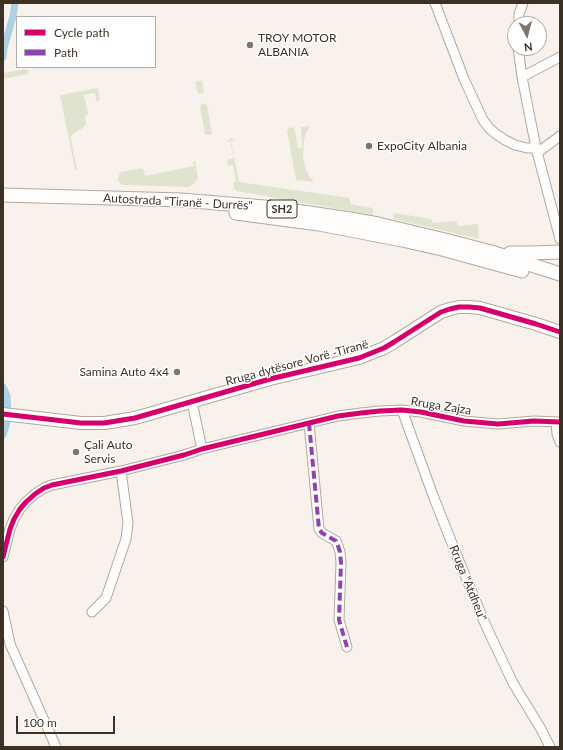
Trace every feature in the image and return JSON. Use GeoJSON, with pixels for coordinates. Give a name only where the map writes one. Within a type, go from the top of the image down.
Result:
{"type":"FeatureCollection","features":[{"type":"Feature","properties":{"kind":"highway","name":"Autostrada \"Tiranë - Durrës\""},"geometry":{"type":"LineString","coordinates":[[3,195],[174,200],[264,207],[358,220],[491,252],[560,274]]}},
{"type":"Feature","properties":{"kind":"highway","name":"Autostrada \"Tiranë - Durrës\""},"geometry":{"type":"LineString","coordinates":[[3,202],[196,210],[279,218],[349,229],[442,249],[560,283]]}},
{"type":"Feature","properties":{"kind":"highway"},"geometry":{"type":"LineString","coordinates":[[491,252],[560,252]]}},
{"type":"Feature","properties":{"kind":"main road","name":"Rruga dytësore Vorë -Tiranë"},"geometry":{"type":"LineString","coordinates":[[3,414],[81,423],[104,423],[135,418],[270,379],[354,359],[394,342],[442,312],[455,308],[480,308],[560,332]]}},
{"type":"Feature","properties":{"kind":"street"},"geometry":{"type":"LineString","coordinates":[[435,3],[464,79],[482,120],[489,128],[505,140],[515,145],[537,151],[560,136]]}},
{"type":"Feature","properties":{"kind":"street"},"geometry":{"type":"LineString","coordinates":[[519,16],[523,3]]}},
{"type":"Feature","properties":{"kind":"street"},"geometry":{"type":"LineString","coordinates":[[519,56],[537,151],[560,239]]}},
{"type":"Feature","properties":{"kind":"street"},"geometry":{"type":"LineString","coordinates":[[522,77],[560,57]]}},
{"type":"Feature","properties":{"kind":"street"},"geometry":{"type":"LineString","coordinates":[[192,402],[202,449]]}},
{"type":"Feature","properties":{"kind":"street","name":"Rruga Zajza"},"geometry":{"type":"LineString","coordinates":[[3,557],[14,518],[23,505],[35,494],[52,485],[184,456],[202,449],[338,416],[360,413],[402,410],[421,412],[464,421],[498,424],[534,421],[558,422]]}},
{"type":"Feature","properties":{"kind":"street","name":"Rruga \"Atdheu\""},"geometry":{"type":"LineString","coordinates":[[402,410],[440,513],[486,626],[513,683],[541,729],[550,747]]}},
{"type":"Feature","properties":{"kind":"street"},"geometry":{"type":"LineString","coordinates":[[558,422],[557,434],[560,442]]}},
{"type":"Feature","properties":{"kind":"street"},"geometry":{"type":"LineString","coordinates":[[309,423],[319,529],[322,534],[336,541],[340,552],[339,616],[347,646]]}},
{"type":"Feature","properties":{"kind":"street"},"geometry":{"type":"LineString","coordinates":[[92,612],[106,598],[126,539],[128,523],[121,471]]}},
{"type":"Feature","properties":{"kind":"street"},"geometry":{"type":"LineString","coordinates":[[3,611],[10,644],[55,747]]}},
{"type":"Feature","properties":{"kind":"green space"},"geometry":{"type":"Polygon","coordinates":[[[27,69],[29,71],[28,74],[3,79],[3,73],[27,69]]]}},
{"type":"Feature","properties":{"kind":"green space"},"geometry":{"type":"Polygon","coordinates":[[[202,81],[204,91],[202,94],[199,94],[195,82],[202,81]]]}},
{"type":"Feature","properties":{"kind":"green space"},"geometry":{"type":"Polygon","coordinates":[[[98,88],[100,100],[96,101],[95,93],[84,95],[88,113],[85,116],[86,124],[71,137],[77,170],[75,170],[60,95],[98,88]]]}},
{"type":"Feature","properties":{"kind":"green space"},"geometry":{"type":"Polygon","coordinates":[[[202,103],[207,105],[212,134],[205,135],[200,107],[202,103]]]}},
{"type":"Feature","properties":{"kind":"green space"},"geometry":{"type":"Polygon","coordinates":[[[310,126],[304,140],[303,155],[306,169],[314,182],[296,180],[287,131],[291,127],[294,128],[298,148],[302,147],[301,127],[310,126]]]}},
{"type":"Feature","properties":{"kind":"green space"},"geometry":{"type":"Polygon","coordinates":[[[231,138],[236,140],[231,141],[239,182],[350,198],[350,204],[373,208],[373,215],[236,191],[233,183],[236,182],[233,165],[228,166],[227,160],[234,158],[230,141],[226,142],[231,138]]]}},
{"type":"Feature","properties":{"kind":"green space"},"geometry":{"type":"Polygon","coordinates":[[[195,161],[198,177],[195,183],[189,187],[123,185],[118,180],[120,172],[143,168],[145,176],[194,166],[193,162],[195,161]]]}},
{"type":"Feature","properties":{"kind":"green space"},"geometry":{"type":"Polygon","coordinates":[[[394,213],[432,219],[432,223],[457,221],[458,226],[478,224],[479,239],[393,219],[394,213]]]}},
{"type":"Feature","properties":{"kind":"waterway"},"geometry":{"type":"LineString","coordinates":[[3,57],[15,3]]}},
{"type":"Feature","properties":{"kind":"waterway"},"geometry":{"type":"LineString","coordinates":[[3,387],[7,396],[8,419],[3,435]]}},
{"type":"Feature","properties":{"kind":"marked path"},"geometry":{"type":"LineString","coordinates":[[309,423],[319,529],[322,533],[336,541],[340,552],[339,620],[347,647]]}},
{"type":"Feature","properties":{"kind":"cycle path"},"geometry":{"type":"LineString","coordinates":[[3,414],[81,423],[104,423],[135,418],[270,379],[359,358],[384,348],[441,312],[459,307],[480,308],[560,332]]}},
{"type":"Feature","properties":{"kind":"cycle path"},"geometry":{"type":"LineString","coordinates":[[3,557],[10,529],[20,509],[35,494],[52,485],[121,471],[202,449],[338,416],[361,413],[402,410],[421,412],[464,421],[498,424],[534,421],[560,422]]}},
{"type":"Feature","properties":{"kind":"place","name":"TROY MOTOR ALBANIA"},"geometry":{"type":"Point","coordinates":[250,45]}},
{"type":"Feature","properties":{"kind":"place","name":"ExpoCity Albania"},"geometry":{"type":"Point","coordinates":[369,146]}},
{"type":"Feature","properties":{"kind":"place","name":"Samina Auto 4x4"},"geometry":{"type":"Point","coordinates":[177,372]}},
{"type":"Feature","properties":{"kind":"place","name":"Çali Auto Servis"},"geometry":{"type":"Point","coordinates":[76,452]}}]}
